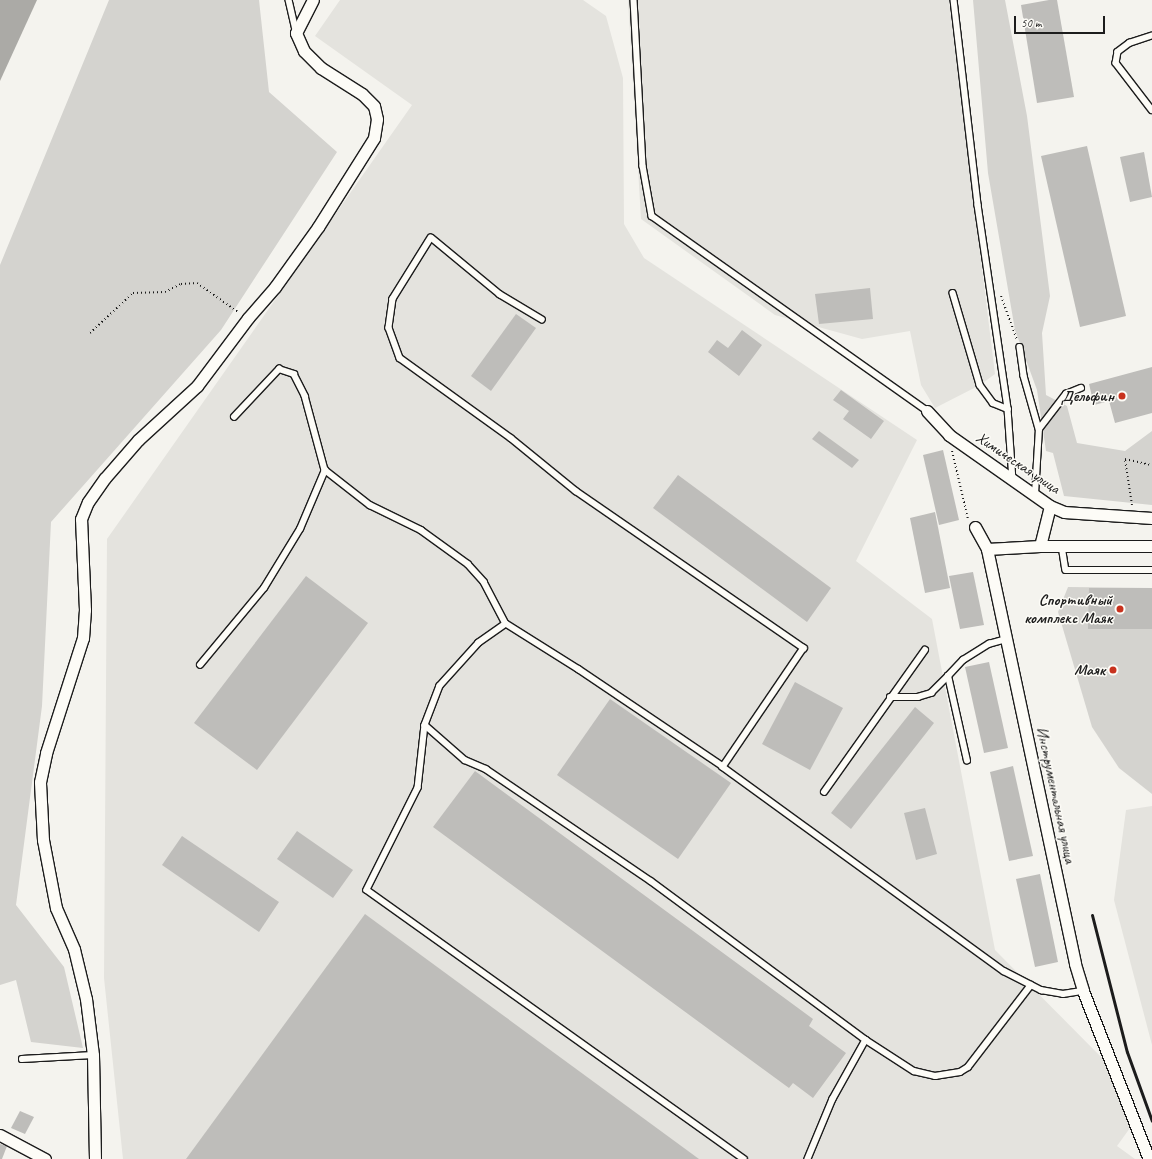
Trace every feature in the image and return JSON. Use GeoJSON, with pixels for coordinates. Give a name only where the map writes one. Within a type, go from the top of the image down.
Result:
{"type":"FeatureCollection","features":[{"type":"Feature","properties":{"kind":"street"},"geometry":{"type":"LineString","coordinates":[[95,1159],[93,1055],[86,999],[74,949],[55,900],[43,840],[40,782],[46,753],[83,638],[85,610],[81,519],[88,502],[105,478],[138,440],[197,386],[248,318],[296,259],[374,138],[377,119],[374,106],[362,94],[321,68],[304,51],[296,33],[313,0]]}},
{"type":"Feature","properties":{"kind":"street","name":"Химическая улица"},"geometry":{"type":"LineString","coordinates":[[927,411],[949,435],[1050,506],[1064,512],[1134,518],[1152,518]]}},
{"type":"Feature","properties":{"kind":"street"},"geometry":{"type":"LineString","coordinates":[[1040,546],[1050,506]]}},
{"type":"Feature","properties":{"kind":"street","name":"Инструментальная улица"},"geometry":{"type":"LineString","coordinates":[[975,527],[987,549],[1075,964],[1083,991],[1149,1159]]}},
{"type":"Feature","properties":{"kind":"street"},"geometry":{"type":"LineString","coordinates":[[987,549],[1040,546],[1152,546]]}},
{"type":"Feature","properties":{"kind":"street"},"geometry":{"type":"LineString","coordinates":[[0,1135],[45,1159]]}},
{"type":"Feature","properties":{"kind":"lane"},"geometry":{"type":"LineString","coordinates":[[289,0],[296,33]]}},
{"type":"Feature","properties":{"kind":"lane"},"geometry":{"type":"LineString","coordinates":[[634,0],[643,166],[652,216],[927,411]]}},
{"type":"Feature","properties":{"kind":"lane"},"geometry":{"type":"LineString","coordinates":[[954,0],[978,205],[1008,409],[1013,480]]}},
{"type":"Feature","properties":{"kind":"lane"},"geometry":{"type":"LineString","coordinates":[[1152,36],[1130,43],[1118,52],[1116,63],[1152,110]]}},
{"type":"Feature","properties":{"kind":"lane"},"geometry":{"type":"LineString","coordinates":[[542,320],[500,295],[431,238],[393,299],[389,328],[400,358],[510,438],[576,491],[804,648],[723,767]]}},
{"type":"Feature","properties":{"kind":"lane"},"geometry":{"type":"LineString","coordinates":[[953,294],[980,385],[993,403],[1008,409]]}},
{"type":"Feature","properties":{"kind":"lane"},"geometry":{"type":"LineString","coordinates":[[1020,347],[1024,376],[1039,429],[1035,494]]}},
{"type":"Feature","properties":{"kind":"lane"},"geometry":{"type":"LineString","coordinates":[[234,417],[280,369],[294,374],[305,396],[326,470],[370,505],[421,530],[468,564],[484,582],[506,624],[579,670],[723,767],[1004,971],[1041,990],[1063,994],[1083,991]]}},
{"type":"Feature","properties":{"kind":"lane"},"geometry":{"type":"LineString","coordinates":[[1039,429],[1066,394],[1081,388]]}},
{"type":"Feature","properties":{"kind":"lane"},"geometry":{"type":"LineString","coordinates":[[200,665],[264,588],[300,529],[326,470]]}},
{"type":"Feature","properties":{"kind":"lane"},"geometry":{"type":"LineString","coordinates":[[1062,546],[1066,570],[1152,570]]}},
{"type":"Feature","properties":{"kind":"lane"},"geometry":{"type":"LineString","coordinates":[[506,624],[479,643],[440,686],[425,724],[418,788],[367,890],[744,1159]]}},
{"type":"Feature","properties":{"kind":"lane"},"geometry":{"type":"LineString","coordinates":[[890,697],[924,695],[931,693],[963,660],[988,644],[1007,639]]}},
{"type":"Feature","properties":{"kind":"lane"},"geometry":{"type":"LineString","coordinates":[[824,792],[890,697],[925,650]]}},
{"type":"Feature","properties":{"kind":"lane"},"geometry":{"type":"LineString","coordinates":[[948,676],[967,761]]}},
{"type":"Feature","properties":{"kind":"lane"},"geometry":{"type":"LineString","coordinates":[[425,724],[465,760],[486,770],[651,881],[866,1040],[914,1072],[935,1076],[960,1072],[968,1067],[1031,985]]}},
{"type":"Feature","properties":{"kind":"lane"},"geometry":{"type":"LineString","coordinates":[[808,1159],[833,1099],[866,1040]]}},
{"type":"Feature","properties":{"kind":"lane"},"geometry":{"type":"LineString","coordinates":[[22,1060],[93,1055]]}},
{"type":"Feature","properties":{"kind":"path"},"geometry":{"type":"LineString","coordinates":[[90,333],[133,293],[165,292],[181,284],[197,283],[248,318]]}},
{"type":"Feature","properties":{"kind":"path"},"geometry":{"type":"LineString","coordinates":[[1000,295],[1020,347]]}},
{"type":"Feature","properties":{"kind":"path"},"geometry":{"type":"LineString","coordinates":[[949,435],[966,517],[975,527]]}},
{"type":"Feature","properties":{"kind":"path"},"geometry":{"type":"LineString","coordinates":[[1134,518],[1125,459],[1152,465]]}},
{"type":"Feature","properties":{"kind":"shaded area"},"geometry":{"type":"Polygon","coordinates":[[[0,0],[37,0],[0,81],[0,0]]]}},
{"type":"Feature","properties":{"kind":"shaded area"},"geometry":{"type":"Polygon","coordinates":[[[109,0],[259,0],[269,92],[337,152],[221,330],[51,522],[42,706],[16,905],[64,967],[83,1048],[31,1042],[16,980],[0,985],[0,265],[109,0]]]}},
{"type":"Feature","properties":{"kind":"shaded area"},"geometry":{"type":"Polygon","coordinates":[[[340,0],[583,0],[606,16],[623,78],[624,224],[644,258],[917,440],[856,561],[932,619],[995,950],[1105,1061],[1130,1128],[1117,1146],[1135,1159],[123,1159],[104,978],[107,539],[412,105],[315,36],[340,0]]]}},
{"type":"Feature","properties":{"kind":"shaded area"},"geometry":{"type":"Polygon","coordinates":[[[628,0],[949,0],[995,374],[980,385],[935,408],[921,385],[910,331],[862,339],[775,315],[641,219],[628,0]]]}},
{"type":"Feature","properties":{"kind":"shaded area"},"geometry":{"type":"Polygon","coordinates":[[[973,0],[1005,0],[1027,116],[1050,296],[1042,333],[1046,395],[1067,406],[1077,443],[1125,451],[1152,431],[1152,505],[1064,496],[1053,453],[1046,451],[1037,390],[1015,330],[988,173],[973,0]]]}},
{"type":"Feature","properties":{"kind":"shaded area","name":"Маяк"},"geometry":{"type":"Polygon","coordinates":[[[1068,587],[1152,588],[1152,794],[1119,768],[1092,727],[1058,612],[1068,587]]]}},
{"type":"Feature","properties":{"kind":"shaded area"},"geometry":{"type":"Polygon","coordinates":[[[1152,806],[1152,1045],[1114,900],[1126,810],[1152,806]]]}},
{"type":"Feature","properties":{"kind":"building"},"geometry":{"type":"Polygon","coordinates":[[[1057,0],[1074,97],[1037,103],[1021,5],[1057,0]]]}},
{"type":"Feature","properties":{"kind":"building"},"geometry":{"type":"Polygon","coordinates":[[[1087,146],[1126,316],[1080,327],[1041,156],[1087,146]]]}},
{"type":"Feature","properties":{"kind":"building"},"geometry":{"type":"Polygon","coordinates":[[[1144,152],[1152,197],[1130,202],[1120,157],[1144,152]]]}},
{"type":"Feature","properties":{"kind":"building"},"geometry":{"type":"Polygon","coordinates":[[[870,288],[873,319],[819,324],[815,294],[870,288]]]}},
{"type":"Feature","properties":{"kind":"building"},"geometry":{"type":"Polygon","coordinates":[[[516,314],[536,328],[491,391],[471,376],[516,314]]]}},
{"type":"Feature","properties":{"kind":"building"},"geometry":{"type":"Polygon","coordinates":[[[742,330],[762,345],[739,376],[708,352],[717,340],[728,348],[742,330]]]}},
{"type":"Feature","properties":{"kind":"building","name":"Дельфин"},"geometry":{"type":"Polygon","coordinates":[[[1152,367],[1152,413],[1115,423],[1109,401],[1094,405],[1089,384],[1152,367]]]}},
{"type":"Feature","properties":{"kind":"building"},"geometry":{"type":"Polygon","coordinates":[[[841,390],[884,421],[871,439],[843,419],[849,411],[833,400],[841,390]]]}},
{"type":"Feature","properties":{"kind":"building"},"geometry":{"type":"Polygon","coordinates":[[[819,431],[859,460],[852,468],[812,439],[819,431]]]}},
{"type":"Feature","properties":{"kind":"building"},"geometry":{"type":"Polygon","coordinates":[[[943,450],[959,520],[939,525],[923,455],[943,450]]]}},
{"type":"Feature","properties":{"kind":"building"},"geometry":{"type":"Polygon","coordinates":[[[678,475],[831,588],[807,622],[653,508],[678,475]]]}},
{"type":"Feature","properties":{"kind":"building"},"geometry":{"type":"Polygon","coordinates":[[[935,512],[950,588],[925,593],[910,518],[935,512]]]}},
{"type":"Feature","properties":{"kind":"building"},"geometry":{"type":"Polygon","coordinates":[[[973,572],[984,625],[960,629],[949,576],[973,572]]]}},
{"type":"Feature","properties":{"kind":"building"},"geometry":{"type":"Polygon","coordinates":[[[306,576],[368,623],[257,770],[194,723],[306,576]]]}},
{"type":"Feature","properties":{"kind":"building","name":"Спортивный комплекс Маяк"},"geometry":{"type":"Polygon","coordinates":[[[1089,588],[1152,588],[1152,629],[1088,629],[1089,588]]]}},
{"type":"Feature","properties":{"kind":"building"},"geometry":{"type":"Polygon","coordinates":[[[989,662],[1008,748],[984,753],[965,667],[989,662]]]}},
{"type":"Feature","properties":{"kind":"building"},"geometry":{"type":"Polygon","coordinates":[[[795,682],[843,708],[810,770],[762,744],[795,682]]]}},
{"type":"Feature","properties":{"kind":"building"},"geometry":{"type":"Polygon","coordinates":[[[610,699],[731,783],[678,859],[557,775],[610,699]]]}},
{"type":"Feature","properties":{"kind":"building"},"geometry":{"type":"Polygon","coordinates":[[[915,707],[934,723],[851,829],[831,813],[915,707]]]}},
{"type":"Feature","properties":{"kind":"building"},"geometry":{"type":"Polygon","coordinates":[[[1013,766],[1033,856],[1009,861],[990,772],[1013,766]]]}},
{"type":"Feature","properties":{"kind":"building"},"geometry":{"type":"Polygon","coordinates":[[[475,771],[813,1019],[809,1026],[846,1053],[813,1098],[793,1083],[789,1088],[433,827],[475,771]]]}},
{"type":"Feature","properties":{"kind":"building"},"geometry":{"type":"Polygon","coordinates":[[[925,808],[937,854],[916,860],[904,813],[925,808]]]}},
{"type":"Feature","properties":{"kind":"building"},"geometry":{"type":"Polygon","coordinates":[[[297,831],[353,870],[333,898],[277,859],[297,831]]]}},
{"type":"Feature","properties":{"kind":"building"},"geometry":{"type":"Polygon","coordinates":[[[182,836],[279,902],[259,932],[162,865],[182,836]]]}},
{"type":"Feature","properties":{"kind":"building"},"geometry":{"type":"Polygon","coordinates":[[[1040,874],[1058,962],[1035,967],[1016,879],[1040,874]]]}},
{"type":"Feature","properties":{"kind":"building"},"geometry":{"type":"Polygon","coordinates":[[[365,914],[699,1159],[186,1159],[365,914]]]}},
{"type":"Feature","properties":{"kind":"building"},"geometry":{"type":"Polygon","coordinates":[[[20,1111],[34,1117],[25,1134],[11,1128],[20,1111]]]}},
{"type":"Feature","properties":{"kind":"building"},"geometry":{"type":"Polygon","coordinates":[[[0,1144],[7,1146],[2,1159],[0,1159],[0,1144]]]}},
{"type":"Feature","properties":{"kind":"railway"},"geometry":{"type":"LineString","coordinates":[[1092,915],[1127,1052],[1152,1121]]}},
{"type":"Feature","properties":{"kind":"place","name":"Дельфин"},"geometry":{"type":"Point","coordinates":[1122,396]}},
{"type":"Feature","properties":{"kind":"place","name":"Спортивный комплекс Маяк"},"geometry":{"type":"Point","coordinates":[1120,609]}},
{"type":"Feature","properties":{"kind":"place","name":"Маяк"},"geometry":{"type":"Point","coordinates":[1113,670]}}]}
